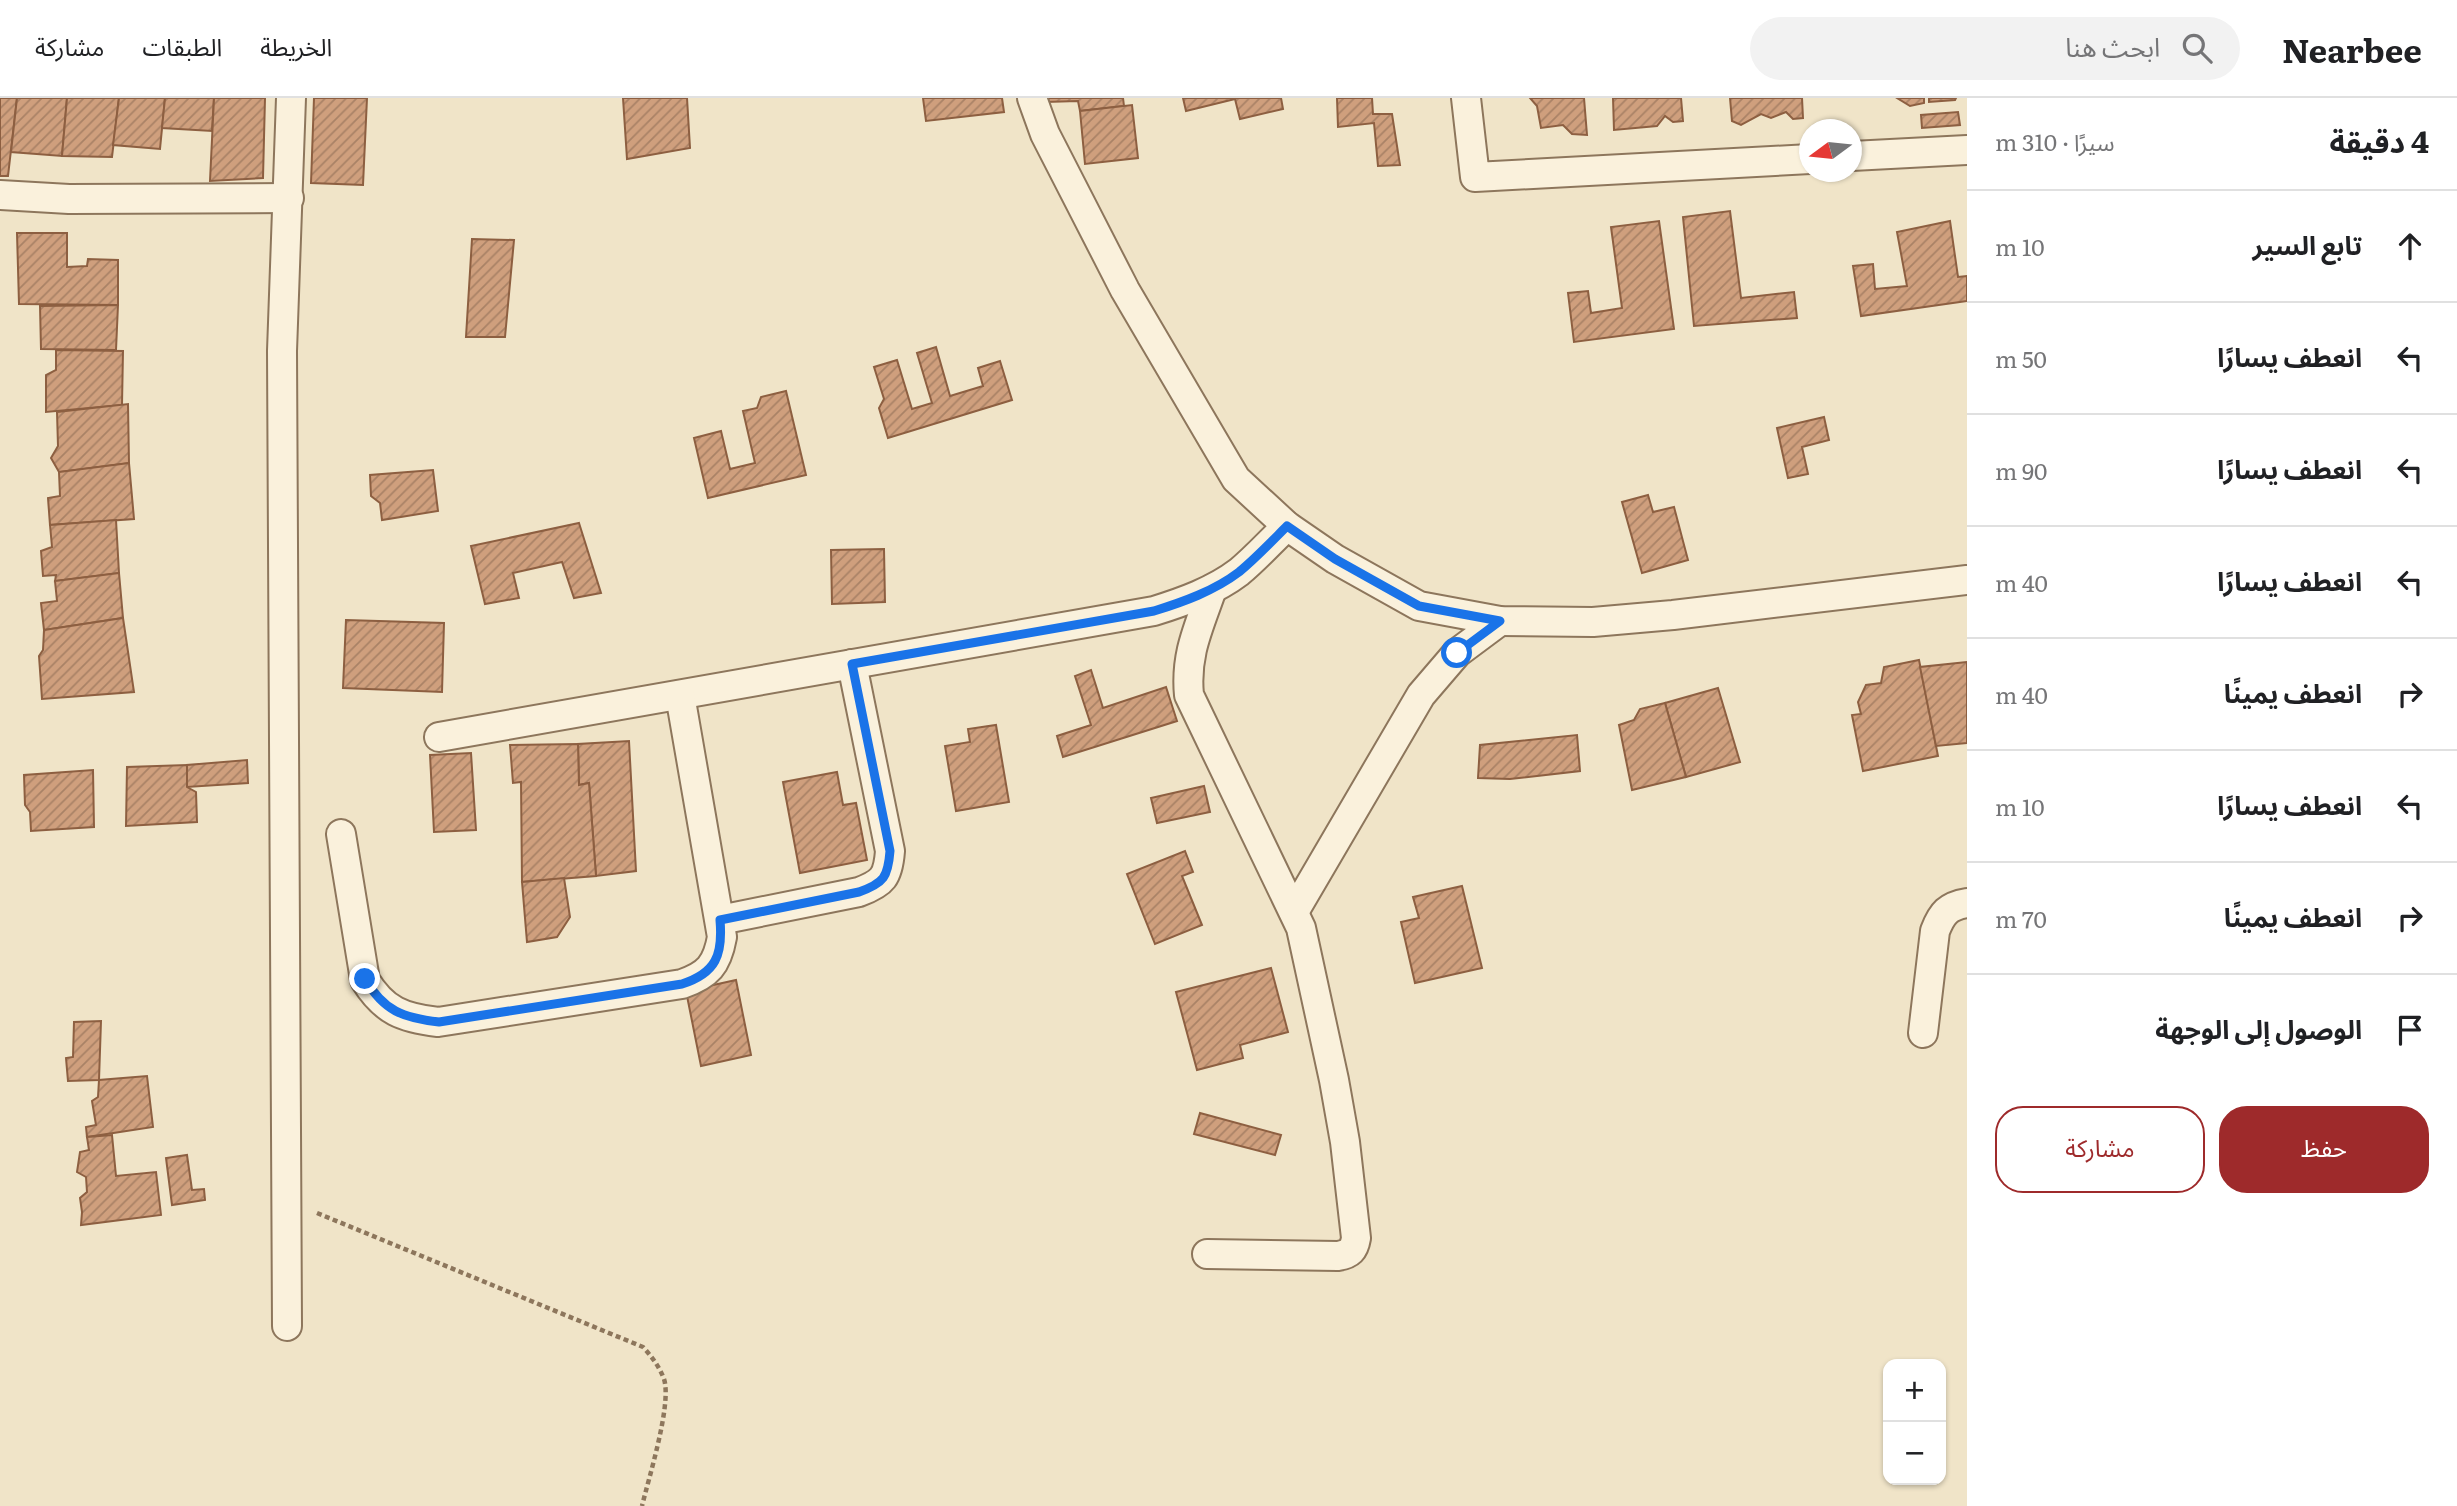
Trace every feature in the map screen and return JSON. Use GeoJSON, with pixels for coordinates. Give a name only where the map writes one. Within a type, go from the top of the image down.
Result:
{"type":"FeatureCollection","features":[{"type":"Feature","properties":{"kind":"street"},"geometry":{"type":"LineString","coordinates":[[287,1326],[282,351],[291,98]]}},
{"type":"Feature","properties":{"kind":"street"},"geometry":{"type":"LineString","coordinates":[[1032,98],[1045,134],[1125,290],[1236,479],[1287,526],[1335,559],[1419,606],[1500,621],[1593,622],[1967,580]]}},
{"type":"Feature","properties":{"kind":"street"},"geometry":{"type":"LineString","coordinates":[[1466,98],[1475,177],[1799,160]]}},
{"type":"Feature","properties":{"kind":"street"},"geometry":{"type":"LineString","coordinates":[[1862,155],[1967,150]]}},
{"type":"Feature","properties":{"kind":"street"},"geometry":{"type":"LineString","coordinates":[[0,195],[69,199],[289,198]]}},
{"type":"Feature","properties":{"kind":"street"},"geometry":{"type":"LineString","coordinates":[[439,737],[1154,611],[1184,602],[1239,572],[1287,526]]}},
{"type":"Feature","properties":{"kind":"street"},"geometry":{"type":"LineString","coordinates":[[1207,1254],[1338,1256],[1348,1254],[1354,1248],[1356,1238],[1334,1080],[1306,945],[1294,912],[1189,695],[1187,671],[1191,648],[1212,589]]}},
{"type":"Feature","properties":{"kind":"street"},"geometry":{"type":"LineString","coordinates":[[1294,912],[1421,695],[1457,653],[1500,621]]}},
{"type":"Feature","properties":{"kind":"street"},"geometry":{"type":"LineString","coordinates":[[720,920],[859,892],[877,886],[888,870],[890,851],[852,664]]}},
{"type":"Feature","properties":{"kind":"street"},"geometry":{"type":"LineString","coordinates":[[341,834],[365,979],[376,997],[393,1010],[413,1019],[439,1022],[682,984],[698,978],[710,968],[719,954],[722,937],[680,695]]}},
{"type":"Feature","properties":{"kind":"street"},"geometry":{"type":"LineString","coordinates":[[1923,1033],[1934,931],[1941,916],[1953,905],[1967,903]]}},
{"type":"Feature","properties":{"kind":"path"},"geometry":{"type":"LineString","coordinates":[[286,1200],[643,1347],[657,1362],[665,1381],[666,1401],[642,1506]]}},
{"type":"Feature","properties":{"kind":"building"},"geometry":{"type":"Polygon","coordinates":[[[0,98],[17,98],[8,176],[0,176],[0,98]]]}},
{"type":"Feature","properties":{"kind":"building"},"geometry":{"type":"Polygon","coordinates":[[[17,98],[67,98],[62,156],[11,152],[17,98]]]}},
{"type":"Feature","properties":{"kind":"building"},"geometry":{"type":"Polygon","coordinates":[[[67,98],[119,98],[112,157],[62,156],[67,98]]]}},
{"type":"Feature","properties":{"kind":"building"},"geometry":{"type":"Polygon","coordinates":[[[119,98],[165,98],[160,149],[113,145],[119,98]]]}},
{"type":"Feature","properties":{"kind":"building"},"geometry":{"type":"Polygon","coordinates":[[[165,98],[214,98],[212,131],[162,128],[165,98]]]}},
{"type":"Feature","properties":{"kind":"building"},"geometry":{"type":"Polygon","coordinates":[[[214,98],[265,98],[263,178],[210,181],[214,98]]]}},
{"type":"Feature","properties":{"kind":"building"},"geometry":{"type":"Polygon","coordinates":[[[314,98],[367,98],[363,185],[311,183],[314,98]]]}},
{"type":"Feature","properties":{"kind":"building"},"geometry":{"type":"Polygon","coordinates":[[[623,98],[687,98],[690,148],[627,159],[623,98]]]}},
{"type":"Feature","properties":{"kind":"building"},"geometry":{"type":"Polygon","coordinates":[[[923,98],[1002,98],[1004,112],[926,121],[923,98]]]}},
{"type":"Feature","properties":{"kind":"building"},"geometry":{"type":"Polygon","coordinates":[[[1046,98],[1123,98],[1124,106],[1080,111],[1078,101],[1046,102],[1046,98]]]}},
{"type":"Feature","properties":{"kind":"building"},"geometry":{"type":"Polygon","coordinates":[[[1183,98],[1281,98],[1283,109],[1240,119],[1235,99],[1186,111],[1183,98]]]}},
{"type":"Feature","properties":{"kind":"building"},"geometry":{"type":"Polygon","coordinates":[[[1337,98],[1372,98],[1373,114],[1392,114],[1400,165],[1378,166],[1374,123],[1338,127],[1337,98]]]}},
{"type":"Feature","properties":{"kind":"building"},"geometry":{"type":"Polygon","coordinates":[[[1530,98],[1584,98],[1587,135],[1572,134],[1563,125],[1541,128],[1537,106],[1530,98]]]}},
{"type":"Feature","properties":{"kind":"building"},"geometry":{"type":"Polygon","coordinates":[[[1613,98],[1681,98],[1683,121],[1673,122],[1665,116],[1657,126],[1614,130],[1613,98]]]}},
{"type":"Feature","properties":{"kind":"building"},"geometry":{"type":"Polygon","coordinates":[[[1730,98],[1802,98],[1803,118],[1793,119],[1786,112],[1771,118],[1761,114],[1741,125],[1732,121],[1730,98]]]}},
{"type":"Feature","properties":{"kind":"building"},"geometry":{"type":"Polygon","coordinates":[[[1897,98],[1924,98],[1924,103],[1910,106],[1897,98]]]}},
{"type":"Feature","properties":{"kind":"building"},"geometry":{"type":"Polygon","coordinates":[[[1929,98],[1956,98],[1929,102],[1929,98]]]}},
{"type":"Feature","properties":{"kind":"building"},"geometry":{"type":"Polygon","coordinates":[[[1132,105],[1138,158],[1085,164],[1080,111],[1132,105]]]}},
{"type":"Feature","properties":{"kind":"building"},"geometry":{"type":"Polygon","coordinates":[[[1958,112],[1960,125],[1922,128],[1921,115],[1958,112]]]}},
{"type":"Feature","properties":{"kind":"building"},"geometry":{"type":"Polygon","coordinates":[[[1730,211],[1741,298],[1794,292],[1797,318],[1694,326],[1683,217],[1730,211]]]}},
{"type":"Feature","properties":{"kind":"building"},"geometry":{"type":"Polygon","coordinates":[[[1659,221],[1674,329],[1574,342],[1568,293],[1588,291],[1591,313],[1622,308],[1611,227],[1659,221]]]}},
{"type":"Feature","properties":{"kind":"building"},"geometry":{"type":"Polygon","coordinates":[[[1950,221],[1958,277],[1967,276],[1967,301],[1861,316],[1853,266],[1873,264],[1875,289],[1907,286],[1897,232],[1950,221]]]}},
{"type":"Feature","properties":{"kind":"building"},"geometry":{"type":"Polygon","coordinates":[[[17,233],[67,233],[67,267],[87,266],[88,259],[118,260],[118,305],[19,304],[17,233]]]}},
{"type":"Feature","properties":{"kind":"building"},"geometry":{"type":"Polygon","coordinates":[[[472,239],[514,240],[505,337],[466,337],[472,239]]]}},
{"type":"Feature","properties":{"kind":"building"},"geometry":{"type":"Polygon","coordinates":[[[118,305],[116,350],[41,349],[40,306],[118,305]]]}},
{"type":"Feature","properties":{"kind":"building"},"geometry":{"type":"Polygon","coordinates":[[[936,347],[950,396],[983,386],[978,368],[1000,361],[1012,400],[888,438],[879,408],[884,399],[874,367],[897,360],[912,409],[932,403],[917,353],[936,347]]]}},
{"type":"Feature","properties":{"kind":"building"},"geometry":{"type":"Polygon","coordinates":[[[56,350],[123,351],[122,405],[46,412],[46,375],[56,370],[56,350]]]}},
{"type":"Feature","properties":{"kind":"building"},"geometry":{"type":"Polygon","coordinates":[[[786,391],[806,475],[708,498],[694,438],[721,431],[730,469],[755,463],[743,411],[757,408],[761,397],[786,391]]]}},
{"type":"Feature","properties":{"kind":"building"},"geometry":{"type":"Polygon","coordinates":[[[128,404],[129,463],[59,472],[51,458],[58,446],[57,412],[128,404]]]}},
{"type":"Feature","properties":{"kind":"building"},"geometry":{"type":"Polygon","coordinates":[[[1824,417],[1829,440],[1802,447],[1808,474],[1788,478],[1777,428],[1824,417]]]}},
{"type":"Feature","properties":{"kind":"building"},"geometry":{"type":"Polygon","coordinates":[[[129,463],[134,519],[50,525],[48,498],[60,496],[59,472],[129,463]]]}},
{"type":"Feature","properties":{"kind":"building"},"geometry":{"type":"Polygon","coordinates":[[[433,470],[438,511],[382,520],[380,503],[371,496],[370,475],[433,470]]]}},
{"type":"Feature","properties":{"kind":"building"},"geometry":{"type":"Polygon","coordinates":[[[1648,495],[1653,512],[1674,507],[1688,560],[1642,573],[1622,502],[1648,495]]]}},
{"type":"Feature","properties":{"kind":"building"},"geometry":{"type":"Polygon","coordinates":[[[116,520],[119,573],[55,581],[56,575],[43,576],[41,551],[52,547],[50,525],[116,520]]]}},
{"type":"Feature","properties":{"kind":"building"},"geometry":{"type":"Polygon","coordinates":[[[579,523],[601,593],[574,598],[562,562],[513,573],[519,598],[485,604],[471,546],[579,523]]]}},
{"type":"Feature","properties":{"kind":"building"},"geometry":{"type":"Polygon","coordinates":[[[884,549],[885,602],[832,604],[831,550],[884,549]]]}},
{"type":"Feature","properties":{"kind":"building"},"geometry":{"type":"Polygon","coordinates":[[[119,573],[123,618],[44,630],[41,603],[57,601],[55,581],[119,573]]]}},
{"type":"Feature","properties":{"kind":"building"},"geometry":{"type":"Polygon","coordinates":[[[123,618],[134,692],[42,699],[39,656],[43,650],[44,630],[123,618]]]}},
{"type":"Feature","properties":{"kind":"building"},"geometry":{"type":"Polygon","coordinates":[[[346,620],[444,623],[442,692],[343,688],[346,620]]]}},
{"type":"Feature","properties":{"kind":"building"},"geometry":{"type":"Polygon","coordinates":[[[1919,660],[1938,756],[1863,771],[1852,715],[1861,714],[1858,702],[1866,685],[1881,683],[1884,667],[1919,660]]]}},
{"type":"Feature","properties":{"kind":"building"},"geometry":{"type":"Polygon","coordinates":[[[1967,662],[1967,743],[1936,746],[1920,667],[1967,662]]]}},
{"type":"Feature","properties":{"kind":"building"},"geometry":{"type":"Polygon","coordinates":[[[1091,670],[1103,708],[1166,687],[1177,721],[1063,757],[1057,736],[1091,725],[1075,676],[1091,670]]]}},
{"type":"Feature","properties":{"kind":"building"},"geometry":{"type":"Polygon","coordinates":[[[1718,688],[1740,762],[1686,777],[1665,703],[1718,688]]]}},
{"type":"Feature","properties":{"kind":"building"},"geometry":{"type":"Polygon","coordinates":[[[1665,703],[1686,777],[1632,790],[1619,725],[1634,720],[1640,709],[1665,703]]]}},
{"type":"Feature","properties":{"kind":"building"},"geometry":{"type":"Polygon","coordinates":[[[996,725],[1009,802],[956,811],[945,746],[970,742],[968,729],[996,725]]]}},
{"type":"Feature","properties":{"kind":"building"},"geometry":{"type":"Polygon","coordinates":[[[1577,735],[1580,771],[1510,779],[1478,778],[1480,745],[1577,735]]]}},
{"type":"Feature","properties":{"kind":"building"},"geometry":{"type":"Polygon","coordinates":[[[629,741],[636,871],[596,876],[589,783],[579,785],[578,744],[629,741]]]}},
{"type":"Feature","properties":{"kind":"building"},"geometry":{"type":"Polygon","coordinates":[[[578,744],[579,785],[589,783],[596,876],[522,882],[521,782],[513,783],[510,745],[578,744]]]}},
{"type":"Feature","properties":{"kind":"building"},"geometry":{"type":"Polygon","coordinates":[[[471,753],[476,830],[434,832],[430,755],[471,753]]]}},
{"type":"Feature","properties":{"kind":"building"},"geometry":{"type":"Polygon","coordinates":[[[247,760],[248,783],[187,787],[187,765],[247,760]]]}},
{"type":"Feature","properties":{"kind":"building"},"geometry":{"type":"Polygon","coordinates":[[[187,765],[187,787],[196,792],[197,822],[126,826],[127,767],[187,765]]]}},
{"type":"Feature","properties":{"kind":"building"},"geometry":{"type":"Polygon","coordinates":[[[93,770],[94,827],[31,831],[30,812],[25,805],[24,775],[93,770]]]}},
{"type":"Feature","properties":{"kind":"building"},"geometry":{"type":"Polygon","coordinates":[[[837,772],[843,805],[856,803],[867,860],[800,873],[783,782],[837,772]]]}},
{"type":"Feature","properties":{"kind":"building"},"geometry":{"type":"Polygon","coordinates":[[[1204,786],[1210,812],[1157,823],[1151,798],[1204,786]]]}},
{"type":"Feature","properties":{"kind":"building"},"geometry":{"type":"Polygon","coordinates":[[[1185,851],[1193,872],[1182,876],[1202,925],[1155,944],[1127,874],[1185,851]]]}},
{"type":"Feature","properties":{"kind":"building"},"geometry":{"type":"Polygon","coordinates":[[[564,878],[570,917],[557,937],[527,942],[522,882],[564,878]]]}},
{"type":"Feature","properties":{"kind":"building"},"geometry":{"type":"Polygon","coordinates":[[[1462,886],[1482,968],[1415,983],[1401,922],[1419,918],[1413,897],[1462,886]]]}},
{"type":"Feature","properties":{"kind":"building"},"geometry":{"type":"Polygon","coordinates":[[[1271,968],[1288,1032],[1240,1045],[1243,1058],[1197,1070],[1176,992],[1271,968]]]}},
{"type":"Feature","properties":{"kind":"building"},"geometry":{"type":"Polygon","coordinates":[[[736,980],[751,1055],[701,1066],[686,991],[736,980]]]}},
{"type":"Feature","properties":{"kind":"building"},"geometry":{"type":"Polygon","coordinates":[[[101,1021],[99,1080],[68,1081],[66,1058],[73,1057],[74,1022],[101,1021]]]}},
{"type":"Feature","properties":{"kind":"building"},"geometry":{"type":"Polygon","coordinates":[[[147,1076],[153,1127],[87,1137],[86,1127],[96,1125],[92,1101],[98,1097],[99,1080],[147,1076]]]}},
{"type":"Feature","properties":{"kind":"building"},"geometry":{"type":"Polygon","coordinates":[[[1200,1113],[1281,1135],[1275,1155],[1194,1134],[1200,1113]]]}},
{"type":"Feature","properties":{"kind":"building"},"geometry":{"type":"Polygon","coordinates":[[[112,1135],[116,1176],[156,1172],[161,1215],[81,1225],[80,1198],[87,1192],[86,1177],[77,1172],[80,1152],[89,1150],[87,1137],[112,1135]]]}},
{"type":"Feature","properties":{"kind":"building"},"geometry":{"type":"Polygon","coordinates":[[[187,1155],[192,1190],[204,1189],[205,1200],[172,1205],[166,1158],[187,1155]]]}},
{"type":"Feature","properties":{"kind":"route"},"geometry":{"type":"LineString","coordinates":[[365,979],[376,997],[393,1010],[413,1019],[439,1022],[682,984],[698,978],[710,968],[719,954],[722,937],[720,920],[859,892],[877,886],[888,870],[890,851],[852,664],[1154,611],[1184,602],[1239,572],[1287,526],[1335,559],[1419,606],[1500,621],[1457,653]]}}]}
